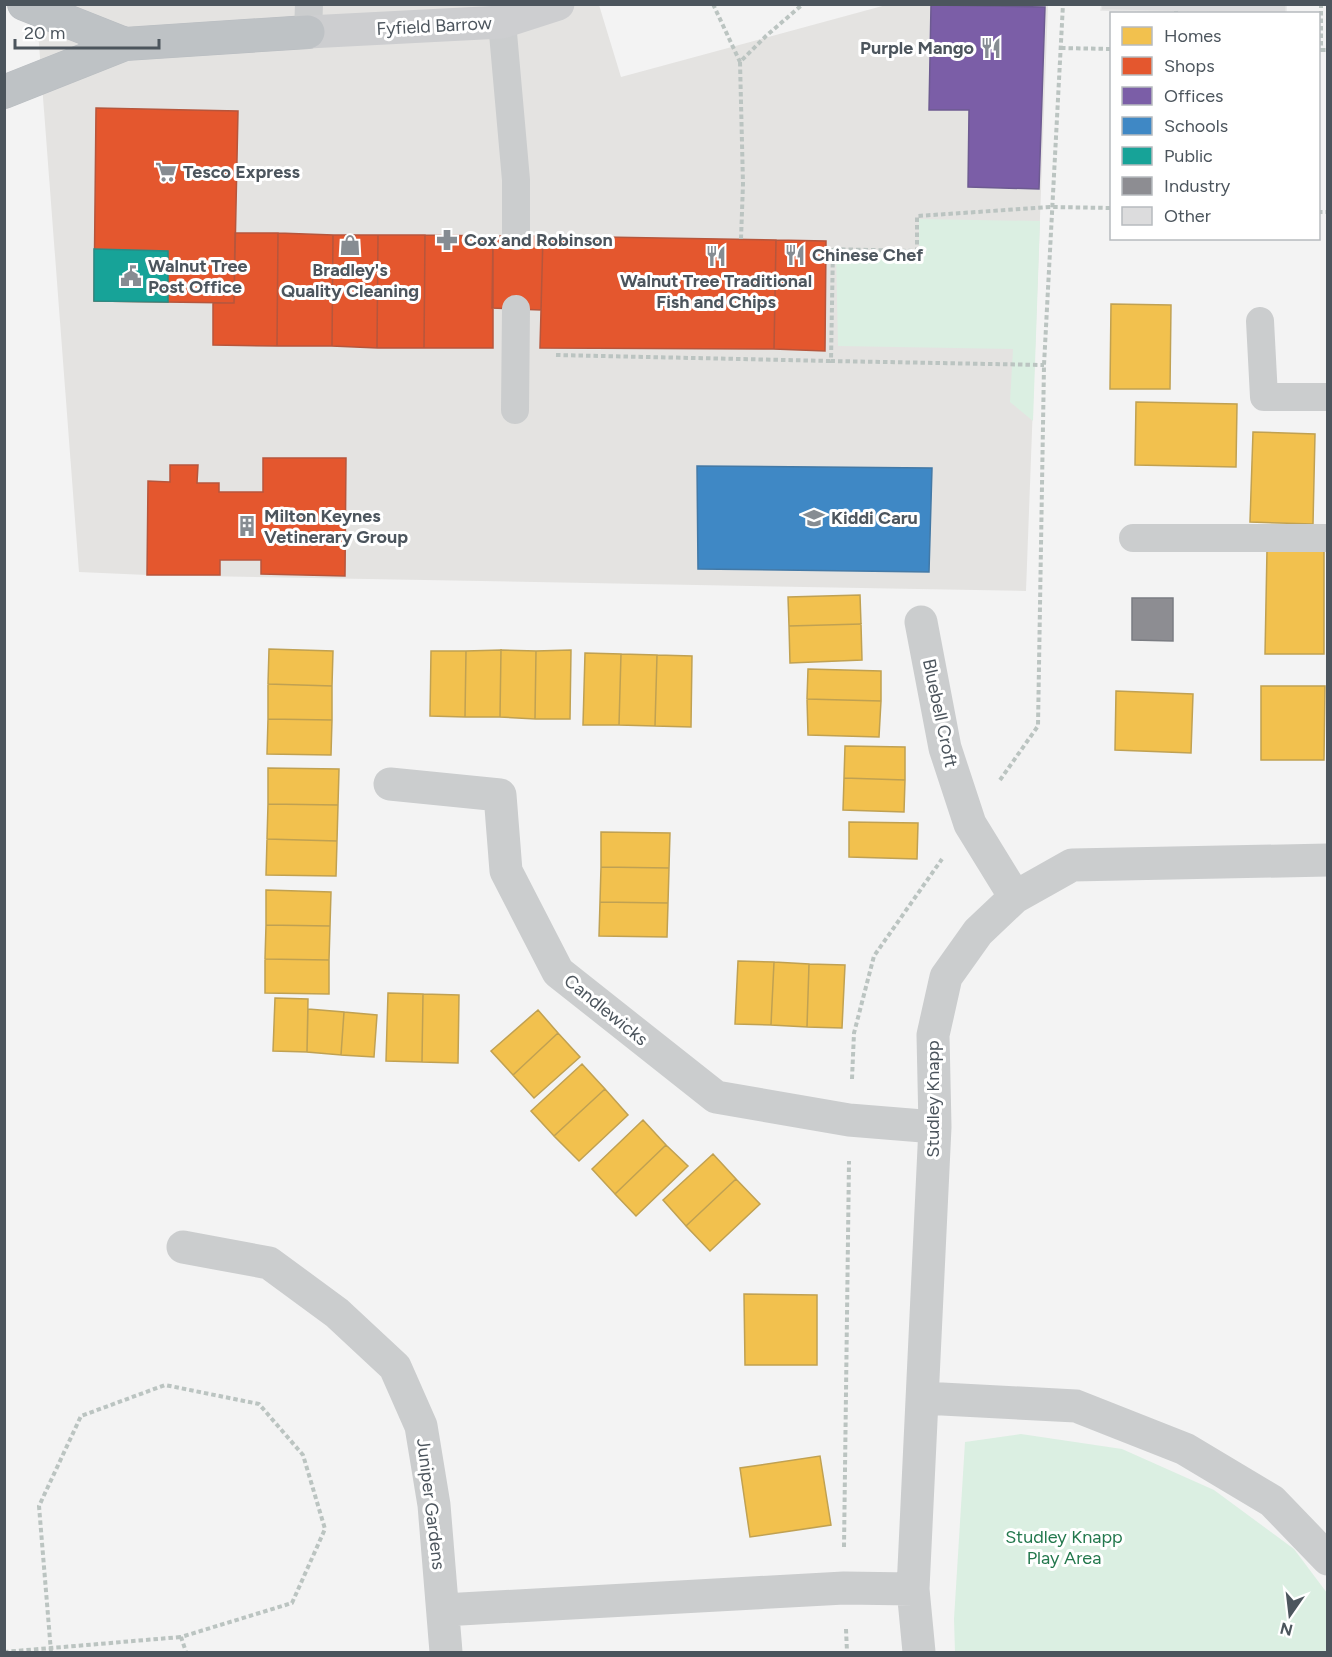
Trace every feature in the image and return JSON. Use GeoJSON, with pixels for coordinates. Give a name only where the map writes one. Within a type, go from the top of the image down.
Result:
{"type":"FeatureCollection","features":[{"type":"Feature","properties":{"kind":"highway"},"geometry":{"type":"LineString","coordinates":[[24,4],[124,44]]}},
{"type":"Feature","properties":{"kind":"highway"},"geometry":{"type":"LineString","coordinates":[[4,92],[124,44],[309,18]]}},
{"type":"Feature","properties":{"kind":"street","name":"Fyfield Barrow"},"geometry":{"type":"LineString","coordinates":[[309,18],[502,22],[558,4]]}},
{"type":"Feature","properties":{"kind":"street","name":"Bluebell Croft"},"geometry":{"type":"LineString","coordinates":[[921,622],[945,748],[970,824],[1015,897]]}},
{"type":"Feature","properties":{"kind":"street","name":"Candlewicks"},"geometry":{"type":"LineString","coordinates":[[390,784],[500,795],[506,871],[558,972],[716,1097],[849,1120],[934,1127]]}},
{"type":"Feature","properties":{"kind":"street","name":"Studley Knapp"},"geometry":{"type":"LineString","coordinates":[[919,1653],[913,1589],[934,1127],[933,1035],[946,977],[978,932],[1015,897],[1072,865],[1328,860]]}},
{"type":"Feature","properties":{"kind":"street","name":"Juniper Gardens"},"geometry":{"type":"LineString","coordinates":[[183,1247],[269,1263],[337,1313],[395,1367],[421,1426],[434,1505],[446,1653]]}},
{"type":"Feature","properties":{"kind":"street"},"geometry":{"type":"LineString","coordinates":[[923,1398],[1076,1406],[1185,1449],[1272,1501],[1328,1558]]}},
{"type":"Feature","properties":{"kind":"street"},"geometry":{"type":"LineString","coordinates":[[443,1610],[844,1588],[913,1589]]}},
{"type":"Feature","properties":{"kind":"lane"},"geometry":{"type":"LineString","coordinates":[[502,22],[516,180],[516,236]]}},
{"type":"Feature","properties":{"kind":"lane"},"geometry":{"type":"LineString","coordinates":[[515,410],[516,309]]}},
{"type":"Feature","properties":{"kind":"lane"},"geometry":{"type":"LineString","coordinates":[[1260,321],[1264,397],[1328,397]]}},
{"type":"Feature","properties":{"kind":"lane"},"geometry":{"type":"LineString","coordinates":[[1133,538],[1328,538]]}},
{"type":"Feature","properties":{"kind":"path"},"geometry":{"type":"LineString","coordinates":[[713,4],[740,62],[743,184],[741,239]]}},
{"type":"Feature","properties":{"kind":"path"},"geometry":{"type":"LineString","coordinates":[[740,62],[803,4]]}},
{"type":"Feature","properties":{"kind":"path"},"geometry":{"type":"LineString","coordinates":[[1321,4],[1320,50],[1328,50]]}},
{"type":"Feature","properties":{"kind":"path"},"geometry":{"type":"LineString","coordinates":[[1061,48],[1110,49]]}},
{"type":"Feature","properties":{"kind":"path"},"geometry":{"type":"LineString","coordinates":[[826,249],[917,251],[917,216],[1051,207],[1110,208]]}},
{"type":"Feature","properties":{"kind":"path"},"geometry":{"type":"LineString","coordinates":[[831,360],[833,248]]}},
{"type":"Feature","properties":{"kind":"path"},"geometry":{"type":"LineString","coordinates":[[555,354],[1044,365]]}},
{"type":"Feature","properties":{"kind":"path"},"geometry":{"type":"LineString","coordinates":[[4,1652],[181,1637],[292,1603],[325,1529],[303,1455],[259,1404],[165,1385],[81,1416],[39,1506],[51,1653]]}},
{"type":"Feature","properties":{"kind":"path"},"geometry":{"type":"LineString","coordinates":[[181,1637],[186,1653]]}},
{"type":"Feature","properties":{"kind":"shaded area"},"geometry":{"type":"Polygon","coordinates":[[[36,5],[599,5],[621,77],[886,5],[1048,5],[1026,591],[79,572],[36,5]]]}},
{"type":"Feature","properties":{"kind":"green space"},"geometry":{"type":"Polygon","coordinates":[[[919,219],[1040,221],[1033,421],[1010,402],[1013,349],[838,346],[836,251],[919,253],[919,219]]]}},
{"type":"Feature","properties":{"kind":"green space","name":"Studley Knapp Play Area"},"geometry":{"type":"Polygon","coordinates":[[[1021,1434],[1122,1449],[1214,1490],[1294,1549],[1327,1593],[1327,1652],[955,1652],[954,1619],[965,1442],[1021,1434]]]}},
{"type":"Feature","properties":{"kind":"building: Homes"},"geometry":{"type":"Polygon","coordinates":[[[1111,304],[1171,305],[1170,389],[1110,389],[1111,304]]]}},
{"type":"Feature","properties":{"kind":"building: Homes"},"geometry":{"type":"Polygon","coordinates":[[[1136,402],[1237,404],[1236,467],[1135,465],[1136,402]]]}},
{"type":"Feature","properties":{"kind":"building: Homes"},"geometry":{"type":"Polygon","coordinates":[[[1253,432],[1315,434],[1313,524],[1250,522],[1253,432]]]}},
{"type":"Feature","properties":{"kind":"building: Homes"},"geometry":{"type":"Polygon","coordinates":[[[1267,550],[1324,551],[1324,654],[1265,654],[1267,550]]]}},
{"type":"Feature","properties":{"kind":"building: Homes"},"geometry":{"type":"Polygon","coordinates":[[[860,595],[861,624],[789,626],[788,597],[860,595]]]}},
{"type":"Feature","properties":{"kind":"building: Homes"},"geometry":{"type":"Polygon","coordinates":[[[861,624],[862,660],[790,663],[789,626],[861,624]]]}},
{"type":"Feature","properties":{"kind":"building: Homes"},"geometry":{"type":"Polygon","coordinates":[[[269,649],[333,651],[332,686],[268,684],[269,649]]]}},
{"type":"Feature","properties":{"kind":"building: Homes"},"geometry":{"type":"Polygon","coordinates":[[[501,650],[500,717],[465,717],[466,651],[501,650]]]}},
{"type":"Feature","properties":{"kind":"building: Homes"},"geometry":{"type":"Polygon","coordinates":[[[501,650],[536,651],[535,719],[500,717],[501,650]]]}},
{"type":"Feature","properties":{"kind":"building: Homes"},"geometry":{"type":"Polygon","coordinates":[[[571,650],[570,719],[535,719],[536,651],[571,650]]]}},
{"type":"Feature","properties":{"kind":"building: Homes"},"geometry":{"type":"Polygon","coordinates":[[[431,651],[466,651],[465,717],[430,716],[431,651]]]}},
{"type":"Feature","properties":{"kind":"building: Homes"},"geometry":{"type":"Polygon","coordinates":[[[585,653],[621,654],[619,725],[583,725],[585,653]]]}},
{"type":"Feature","properties":{"kind":"building: Homes"},"geometry":{"type":"Polygon","coordinates":[[[621,654],[657,655],[655,726],[619,725],[621,654]]]}},
{"type":"Feature","properties":{"kind":"building: Homes"},"geometry":{"type":"Polygon","coordinates":[[[657,655],[692,656],[691,727],[655,726],[657,655]]]}},
{"type":"Feature","properties":{"kind":"building: Homes"},"geometry":{"type":"Polygon","coordinates":[[[808,669],[881,671],[881,701],[807,699],[808,669]]]}},
{"type":"Feature","properties":{"kind":"building: Homes"},"geometry":{"type":"Polygon","coordinates":[[[268,684],[332,686],[332,720],[268,719],[268,684]]]}},
{"type":"Feature","properties":{"kind":"building: Homes"},"geometry":{"type":"Polygon","coordinates":[[[1261,686],[1325,686],[1324,760],[1261,760],[1261,686]]]}},
{"type":"Feature","properties":{"kind":"building: Homes"},"geometry":{"type":"Polygon","coordinates":[[[1116,691],[1193,694],[1191,753],[1115,750],[1116,691]]]}},
{"type":"Feature","properties":{"kind":"building: Homes"},"geometry":{"type":"Polygon","coordinates":[[[807,699],[881,701],[879,737],[808,735],[807,699]]]}},
{"type":"Feature","properties":{"kind":"building: Homes"},"geometry":{"type":"Polygon","coordinates":[[[268,719],[332,720],[331,755],[267,754],[268,719]]]}},
{"type":"Feature","properties":{"kind":"building: Homes"},"geometry":{"type":"Polygon","coordinates":[[[845,746],[905,747],[905,780],[844,778],[845,746]]]}},
{"type":"Feature","properties":{"kind":"building: Homes"},"geometry":{"type":"Polygon","coordinates":[[[268,768],[339,769],[338,805],[268,804],[268,768]]]}},
{"type":"Feature","properties":{"kind":"building: Homes"},"geometry":{"type":"Polygon","coordinates":[[[844,778],[905,780],[904,812],[843,810],[844,778]]]}},
{"type":"Feature","properties":{"kind":"building: Homes"},"geometry":{"type":"Polygon","coordinates":[[[268,804],[338,805],[337,841],[267,839],[268,804]]]}},
{"type":"Feature","properties":{"kind":"building: Homes"},"geometry":{"type":"Polygon","coordinates":[[[849,822],[918,823],[917,859],[849,857],[849,822]]]}},
{"type":"Feature","properties":{"kind":"building: Homes"},"geometry":{"type":"Polygon","coordinates":[[[601,832],[670,833],[669,868],[601,867],[601,832]]]}},
{"type":"Feature","properties":{"kind":"building: Homes"},"geometry":{"type":"Polygon","coordinates":[[[267,839],[337,841],[336,876],[266,875],[267,839]]]}},
{"type":"Feature","properties":{"kind":"building: Homes"},"geometry":{"type":"Polygon","coordinates":[[[601,867],[669,868],[668,903],[600,902],[601,867]]]}},
{"type":"Feature","properties":{"kind":"building: Homes"},"geometry":{"type":"Polygon","coordinates":[[[266,890],[331,892],[330,926],[266,925],[266,890]]]}},
{"type":"Feature","properties":{"kind":"building: Homes"},"geometry":{"type":"Polygon","coordinates":[[[600,902],[668,903],[667,937],[599,936],[600,902]]]}},
{"type":"Feature","properties":{"kind":"building: Homes"},"geometry":{"type":"Polygon","coordinates":[[[266,925],[330,926],[329,960],[265,959],[266,925]]]}},
{"type":"Feature","properties":{"kind":"building: Homes"},"geometry":{"type":"Polygon","coordinates":[[[265,959],[329,960],[329,994],[265,993],[265,959]]]}},
{"type":"Feature","properties":{"kind":"building: Homes"},"geometry":{"type":"Polygon","coordinates":[[[738,961],[774,962],[771,1025],[735,1024],[738,961]]]}},
{"type":"Feature","properties":{"kind":"building: Homes"},"geometry":{"type":"Polygon","coordinates":[[[774,962],[809,964],[807,1027],[771,1025],[774,962]]]}},
{"type":"Feature","properties":{"kind":"building: Homes"},"geometry":{"type":"Polygon","coordinates":[[[809,964],[845,965],[842,1028],[807,1027],[809,964]]]}},
{"type":"Feature","properties":{"kind":"building: Homes"},"geometry":{"type":"Polygon","coordinates":[[[388,993],[423,994],[422,1062],[386,1061],[388,993]]]}},
{"type":"Feature","properties":{"kind":"building: Homes"},"geometry":{"type":"Polygon","coordinates":[[[423,994],[459,995],[458,1063],[422,1062],[423,994]]]}},
{"type":"Feature","properties":{"kind":"building: Homes"},"geometry":{"type":"Polygon","coordinates":[[[275,998],[308,999],[307,1052],[273,1051],[275,998]]]}},
{"type":"Feature","properties":{"kind":"building: Homes"},"geometry":{"type":"Polygon","coordinates":[[[308,1009],[344,1012],[341,1055],[307,1052],[308,1009]]]}},
{"type":"Feature","properties":{"kind":"building: Homes"},"geometry":{"type":"Polygon","coordinates":[[[538,1010],[558,1033],[513,1075],[491,1051],[538,1010]]]}},
{"type":"Feature","properties":{"kind":"building: Homes"},"geometry":{"type":"Polygon","coordinates":[[[344,1012],[377,1015],[374,1057],[341,1055],[344,1012]]]}},
{"type":"Feature","properties":{"kind":"building: Homes"},"geometry":{"type":"Polygon","coordinates":[[[558,1033],[580,1057],[534,1098],[513,1075],[558,1033]]]}},
{"type":"Feature","properties":{"kind":"building: Homes"},"geometry":{"type":"Polygon","coordinates":[[[582,1064],[605,1089],[554,1136],[531,1111],[582,1064]]]}},
{"type":"Feature","properties":{"kind":"building: Homes"},"geometry":{"type":"Polygon","coordinates":[[[605,1089],[628,1115],[579,1161],[554,1136],[605,1089]]]}},
{"type":"Feature","properties":{"kind":"building: Homes"},"geometry":{"type":"Polygon","coordinates":[[[643,1120],[666,1145],[615,1194],[592,1169],[643,1120]]]}},
{"type":"Feature","properties":{"kind":"building: Homes"},"geometry":{"type":"Polygon","coordinates":[[[666,1145],[688,1166],[636,1216],[615,1194],[666,1145]]]}},
{"type":"Feature","properties":{"kind":"building: Homes"},"geometry":{"type":"Polygon","coordinates":[[[713,1154],[736,1179],[686,1226],[663,1200],[713,1154]]]}},
{"type":"Feature","properties":{"kind":"building: Homes"},"geometry":{"type":"Polygon","coordinates":[[[736,1179],[760,1204],[710,1251],[686,1226],[736,1179]]]}},
{"type":"Feature","properties":{"kind":"building: Homes"},"geometry":{"type":"Polygon","coordinates":[[[744,1294],[817,1295],[817,1365],[745,1365],[744,1294]]]}},
{"type":"Feature","properties":{"kind":"building: Homes"},"geometry":{"type":"Polygon","coordinates":[[[820,1456],[831,1525],[750,1537],[740,1468],[820,1456]]]}},
{"type":"Feature","properties":{"kind":"building: Shops","name":"Tesco Express"},"geometry":{"type":"Polygon","coordinates":[[[96,108],[238,111],[234,303],[94,301],[96,108]]]}},
{"type":"Feature","properties":{"kind":"building: Shops"},"geometry":{"type":"Polygon","coordinates":[[[235,233],[278,233],[277,346],[213,345],[213,303],[234,303],[235,233]]]}},
{"type":"Feature","properties":{"kind":"building: Shops"},"geometry":{"type":"Polygon","coordinates":[[[278,233],[333,235],[332,346],[277,346],[278,233]]]}},
{"type":"Feature","properties":{"kind":"building: Shops"},"geometry":{"type":"Polygon","coordinates":[[[333,235],[378,235],[377,348],[332,346],[333,235]]]}},
{"type":"Feature","properties":{"kind":"building: Shops"},"geometry":{"type":"Polygon","coordinates":[[[378,235],[425,235],[424,348],[377,348],[378,235]]]}},
{"type":"Feature","properties":{"kind":"building: Shops"},"geometry":{"type":"Polygon","coordinates":[[[425,235],[493,236],[493,348],[424,348],[425,235]]]}},
{"type":"Feature","properties":{"kind":"building: Shops"},"geometry":{"type":"Polygon","coordinates":[[[493,236],[543,236],[541,310],[492,308],[493,236]]]}},
{"type":"Feature","properties":{"kind":"building: Shops"},"geometry":{"type":"Polygon","coordinates":[[[543,236],[776,240],[774,349],[540,348],[543,236]]]}},
{"type":"Feature","properties":{"kind":"building: Shops"},"geometry":{"type":"Polygon","coordinates":[[[776,240],[826,241],[825,351],[774,349],[776,240]]]}},
{"type":"Feature","properties":{"kind":"building: Shops","name":"Milton Keynes Vetinerary Group"},"geometry":{"type":"Polygon","coordinates":[[[263,458],[346,458],[345,576],[261,574],[261,560],[220,560],[220,575],[147,575],[148,481],[170,482],[170,465],[198,465],[197,483],[219,483],[219,492],[263,492],[263,458]]]}},
{"type":"Feature","properties":{"kind":"building: Offices"},"geometry":{"type":"Polygon","coordinates":[[[931,5],[1045,7],[1039,189],[968,187],[969,110],[929,110],[931,5]]]}},
{"type":"Feature","properties":{"kind":"building: Schools","name":"Kiddi Caru"},"geometry":{"type":"Polygon","coordinates":[[[697,466],[932,468],[929,572],[698,569],[697,466]]]}},
{"type":"Feature","properties":{"kind":"building: Public","name":"Walnut Tree Post Office"},"geometry":{"type":"Polygon","coordinates":[[[94,249],[168,251],[168,302],[94,301],[94,249]]]}},
{"type":"Feature","properties":{"kind":"building: Industry"},"geometry":{"type":"Polygon","coordinates":[[[1132,598],[1173,598],[1173,641],[1132,640],[1132,598]]]}},
{"type":"Feature","properties":{"kind":"building: Other"},"geometry":{"type":"Polygon","coordinates":[[[1102,4],[1286,4],[1286,12],[1101,10],[1102,4]]]}},
{"type":"Feature","properties":{"kind":"place","name":"Purple Mango"},"geometry":{"type":"Point","coordinates":[991,48]}},
{"type":"Feature","properties":{"kind":"place","name":"Tesco Express"},"geometry":{"type":"Point","coordinates":[166,172]}},
{"type":"Feature","properties":{"kind":"place","name":"Cox and Robinson"},"geometry":{"type":"Point","coordinates":[447,240]}},
{"type":"Feature","properties":{"kind":"place","name":"Bradley's Quality Cleaning"},"geometry":{"type":"Point","coordinates":[350,245]}},
{"type":"Feature","properties":{"kind":"place","name":"Chinese Chef"},"geometry":{"type":"Point","coordinates":[795,255]}},
{"type":"Feature","properties":{"kind":"place","name":"Walnut Tree Traditional Fish and Chips"},"geometry":{"type":"Point","coordinates":[716,256]}},
{"type":"Feature","properties":{"kind":"place","name":"Walnut Tree Post Office"},"geometry":{"type":"Point","coordinates":[131,276]}},
{"type":"Feature","properties":{"kind":"place","name":"Kiddi Caru"},"geometry":{"type":"Point","coordinates":[814,518]}},
{"type":"Feature","properties":{"kind":"place","name":"Milton Keynes Vetinerary Group"},"geometry":{"type":"Point","coordinates":[247,526]}}]}
